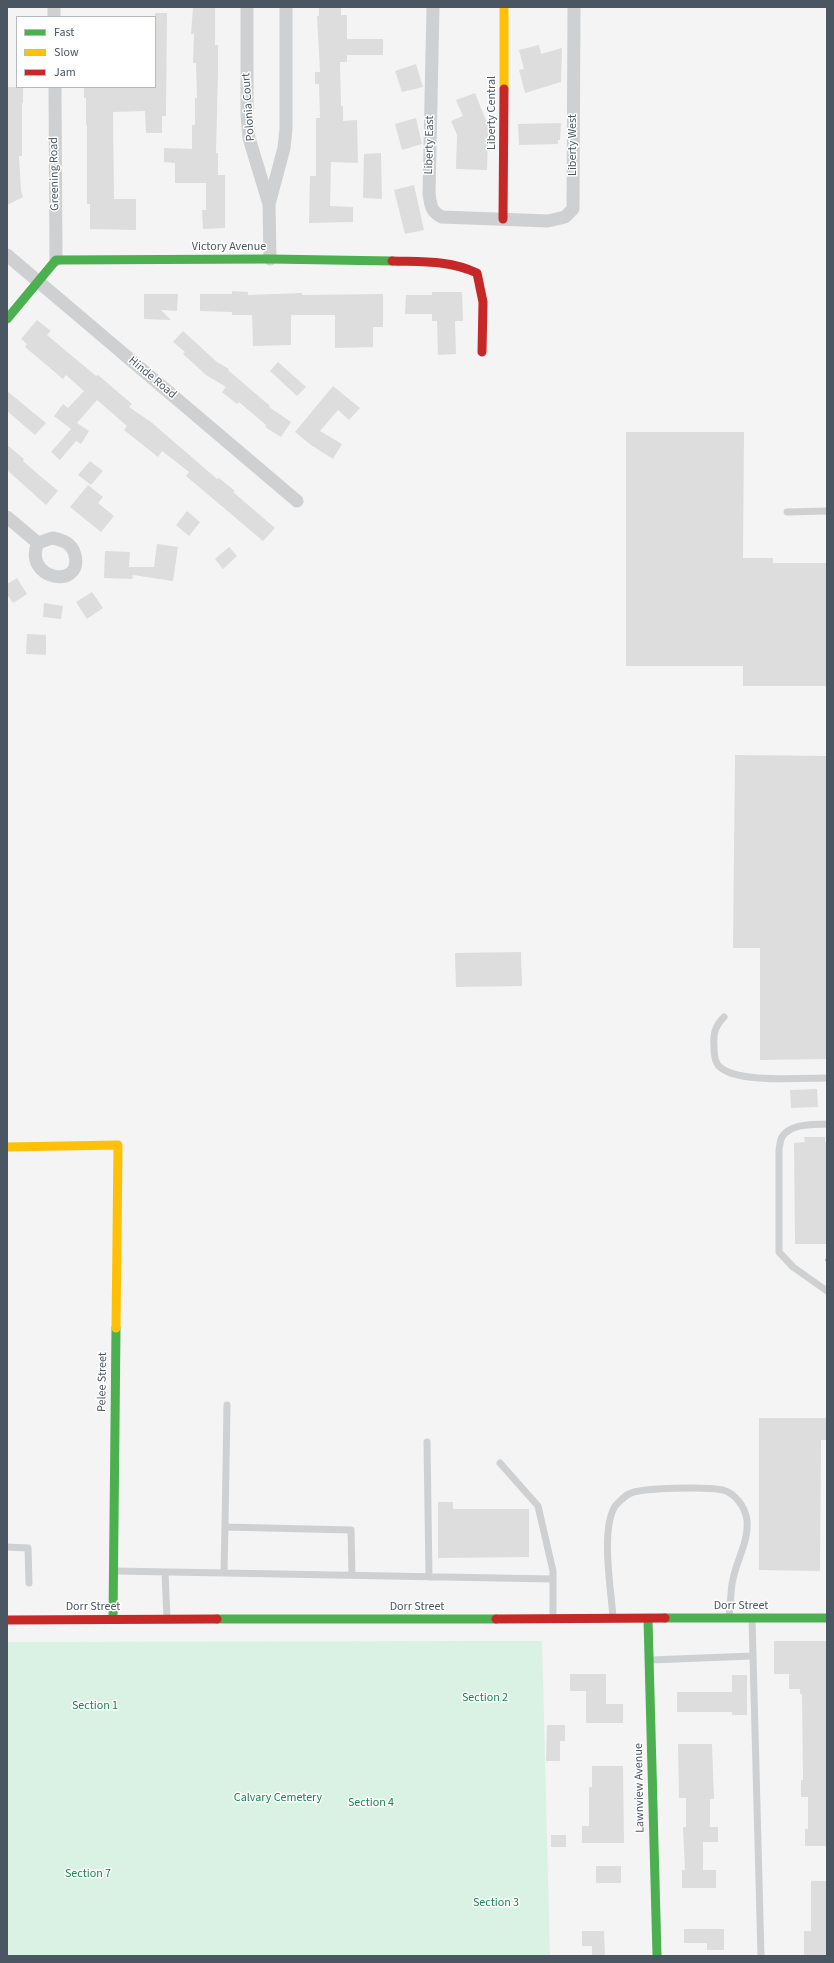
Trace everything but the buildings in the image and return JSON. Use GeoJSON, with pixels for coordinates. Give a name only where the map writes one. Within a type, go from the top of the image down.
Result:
{"type":"FeatureCollection","features":[{"type":"Feature","properties":{"kind":"street","name":"Polonia Court"},"geometry":{"type":"LineString","coordinates":[[247,7],[247,115],[249,138],[269,204],[270,259]]}},
{"type":"Feature","properties":{"kind":"street","name":"Polonia Court"},"geometry":{"type":"LineString","coordinates":[[269,204],[284,148],[286,129],[286,7]]}},
{"type":"Feature","properties":{"kind":"street","name":"Liberty East"},"geometry":{"type":"LineString","coordinates":[[433,7],[429,194],[431,207],[436,214],[442,217],[503,219]]}},
{"type":"Feature","properties":{"kind":"street","name":"Liberty Central"},"geometry":{"type":"LineString","coordinates":[[503,219],[504,7]]}},
{"type":"Feature","properties":{"kind":"street","name":"Liberty West"},"geometry":{"type":"LineString","coordinates":[[503,219],[548,221],[565,217],[573,209],[574,7]]}},
{"type":"Feature","properties":{"kind":"street","name":"Greening Road"},"geometry":{"type":"LineString","coordinates":[[55,88],[56,260]]}},
{"type":"Feature","properties":{"kind":"street","name":"Hinde Road"},"geometry":{"type":"LineString","coordinates":[[7,255],[297,502]]}},
{"type":"Feature","properties":{"kind":"street","name":"Victory Avenue"},"geometry":{"type":"LineString","coordinates":[[56,260],[270,259],[443,262],[462,266],[477,273],[482,284],[482,352]]}},
{"type":"Feature","properties":{"kind":"street"},"geometry":{"type":"LineString","coordinates":[[7,319],[56,260]]}},
{"type":"Feature","properties":{"kind":"street"},"geometry":{"type":"LineString","coordinates":[[7,517],[38,543]]}},
{"type":"Feature","properties":{"kind":"street","name":"Pelee Street"},"geometry":{"type":"LineString","coordinates":[[7,1147],[118,1145],[113,1619]]}},
{"type":"Feature","properties":{"kind":"street","name":"Dorr Street"},"geometry":{"type":"LineString","coordinates":[[7,1620],[827,1618]]}},
{"type":"Feature","properties":{"kind":"street","name":"Lawnview Avenue"},"geometry":{"type":"LineString","coordinates":[[648,1619],[657,1956]]}},
{"type":"Feature","properties":{"kind":"lane"},"geometry":{"type":"LineString","coordinates":[[787,512],[827,511]]}},
{"type":"Feature","properties":{"kind":"lane"},"geometry":{"type":"LineString","coordinates":[[724,1017],[716,1025],[713,1037],[714,1052],[718,1065],[729,1073],[743,1077],[758,1078],[827,1078]]}},
{"type":"Feature","properties":{"kind":"lane"},"geometry":{"type":"LineString","coordinates":[[827,1124],[799,1126],[790,1130],[782,1137],[778,1149],[778,1252],[793,1267],[827,1291]]}},
{"type":"Feature","properties":{"kind":"lane"},"geometry":{"type":"LineString","coordinates":[[224,1573],[226,1405]]}},
{"type":"Feature","properties":{"kind":"lane"},"geometry":{"type":"LineString","coordinates":[[427,1442],[429,1576]]}},
{"type":"Feature","properties":{"kind":"lane"},"geometry":{"type":"LineString","coordinates":[[500,1463],[538,1506],[552,1571],[553,1619]]}},
{"type":"Feature","properties":{"kind":"lane"},"geometry":{"type":"LineString","coordinates":[[613,1619],[608,1554],[609,1526],[614,1507],[630,1494],[650,1490],[688,1489],[724,1490],[740,1501],[747,1519],[745,1539],[733,1578],[729,1618]]}},
{"type":"Feature","properties":{"kind":"lane"},"geometry":{"type":"LineString","coordinates":[[225,1527],[351,1530],[352,1575]]}},
{"type":"Feature","properties":{"kind":"lane"},"geometry":{"type":"LineString","coordinates":[[7,1547],[28,1548],[29,1583]]}},
{"type":"Feature","properties":{"kind":"lane"},"geometry":{"type":"LineString","coordinates":[[114,1571],[553,1579]]}},
{"type":"Feature","properties":{"kind":"lane"},"geometry":{"type":"LineString","coordinates":[[165,1572],[167,1619]]}},
{"type":"Feature","properties":{"kind":"lane"},"geometry":{"type":"LineString","coordinates":[[752,1618],[761,1956]]}},
{"type":"Feature","properties":{"kind":"lane"},"geometry":{"type":"LineString","coordinates":[[649,1660],[752,1656]]}},
{"type":"Feature","properties":{"kind":"green space","name":"Calvary Cemetery"},"geometry":{"type":"Polygon","coordinates":[[[542,1641],[550,1956],[7,1956],[7,1642],[542,1641]]]}},
{"type":"Feature","properties":{"kind":"traffic: fast"},"geometry":{"type":"LineString","coordinates":[[7,319],[56,260],[270,259],[392,261]]}},
{"type":"Feature","properties":{"kind":"traffic: fast"},"geometry":{"type":"LineString","coordinates":[[113,1619],[116,1328]]}},
{"type":"Feature","properties":{"kind":"traffic: fast"},"geometry":{"type":"LineString","coordinates":[[665,1618],[827,1618]]}},
{"type":"Feature","properties":{"kind":"traffic: fast"},"geometry":{"type":"LineString","coordinates":[[217,1619],[496,1619]]}},
{"type":"Feature","properties":{"kind":"traffic: fast"},"geometry":{"type":"LineString","coordinates":[[648,1619],[657,1956]]}},
{"type":"Feature","properties":{"kind":"traffic: slow"},"geometry":{"type":"LineString","coordinates":[[504,7],[504,89]]}},
{"type":"Feature","properties":{"kind":"traffic: slow"},"geometry":{"type":"LineString","coordinates":[[7,1147],[118,1145],[116,1328]]}},
{"type":"Feature","properties":{"kind":"traffic: jam"},"geometry":{"type":"LineString","coordinates":[[503,219],[504,89]]}},
{"type":"Feature","properties":{"kind":"traffic: jam"},"geometry":{"type":"LineString","coordinates":[[392,261],[446,264],[477,273],[483,302],[482,352]]}},
{"type":"Feature","properties":{"kind":"traffic: jam"},"geometry":{"type":"LineString","coordinates":[[496,1619],[665,1618]]}},
{"type":"Feature","properties":{"kind":"traffic: jam"},"geometry":{"type":"LineString","coordinates":[[7,1620],[217,1619]]}},
{"type":"Feature","properties":{"kind":"park label","name":"Section 2"},"geometry":{"type":"Point","coordinates":[485,1698]}},
{"type":"Feature","properties":{"kind":"park label","name":"Section 1"},"geometry":{"type":"Point","coordinates":[95,1706]}},
{"type":"Feature","properties":{"kind":"park label","name":"Section 4"},"geometry":{"type":"Point","coordinates":[371,1803]}},
{"type":"Feature","properties":{"kind":"park label","name":"Section 7"},"geometry":{"type":"Point","coordinates":[88,1874]}},
{"type":"Feature","properties":{"kind":"park label","name":"Section 3"},"geometry":{"type":"Point","coordinates":[496,1903]}}]}
